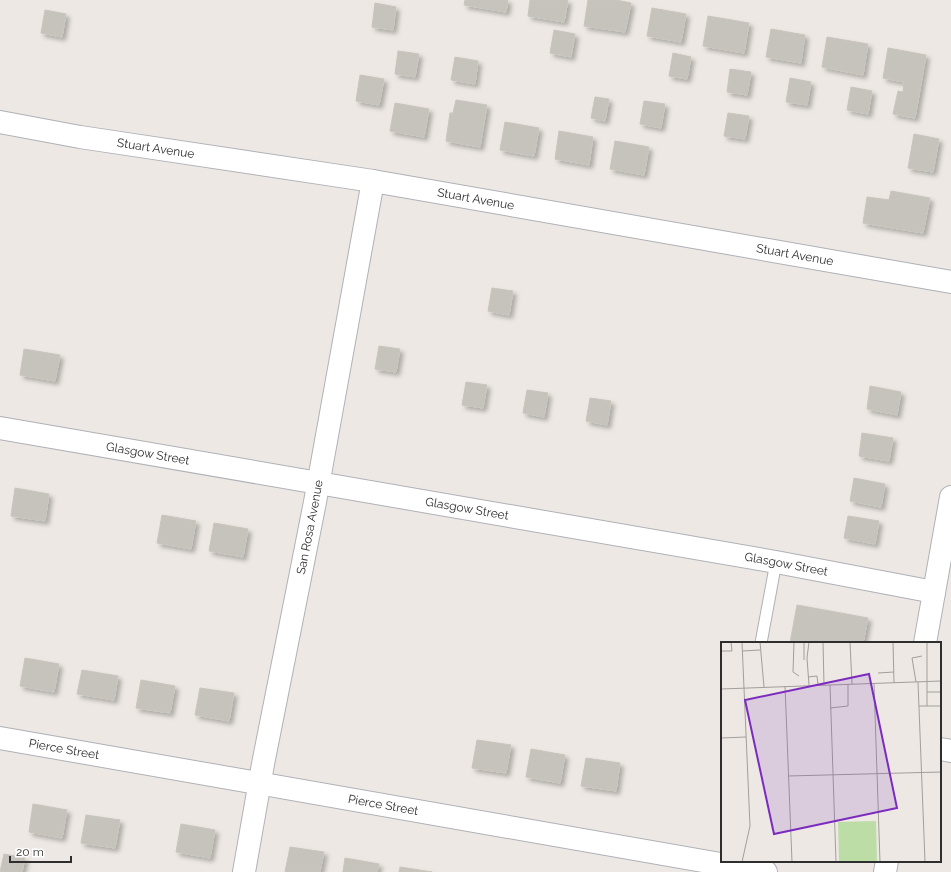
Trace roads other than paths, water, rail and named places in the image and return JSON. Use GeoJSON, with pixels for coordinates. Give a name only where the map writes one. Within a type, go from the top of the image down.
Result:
{"type":"FeatureCollection","features":[{"type":"Feature","properties":{"kind":"street","name":"Stuart Avenue"},"geometry":{"type":"LineString","coordinates":[[0,122],[80,137],[373,181],[951,282]]}},
{"type":"Feature","properties":{"kind":"street","name":"San Rosa Avenue"},"geometry":{"type":"LineString","coordinates":[[244,872],[319,482],[373,181]]}},
{"type":"Feature","properties":{"kind":"street","name":"Glasgow Street"},"geometry":{"type":"LineString","coordinates":[[0,428],[776,562],[934,592]]}},
{"type":"Feature","properties":{"kind":"street"},"geometry":{"type":"LineString","coordinates":[[925,642],[934,592],[946,557],[950,510]]}},
{"type":"Feature","properties":{"kind":"street","name":"Pierce Street"},"geometry":{"type":"LineString","coordinates":[[0,738],[766,872]]}},
{"type":"Feature","properties":{"kind":"street"},"geometry":{"type":"LineString","coordinates":[[941,749],[951,751]]}},
{"type":"Feature","properties":{"kind":"street"},"geometry":{"type":"LineString","coordinates":[[885,872],[887,862]]}},
{"type":"Feature","properties":{"kind":"lane"},"geometry":{"type":"LineString","coordinates":[[761,642],[776,562]]}}]}
